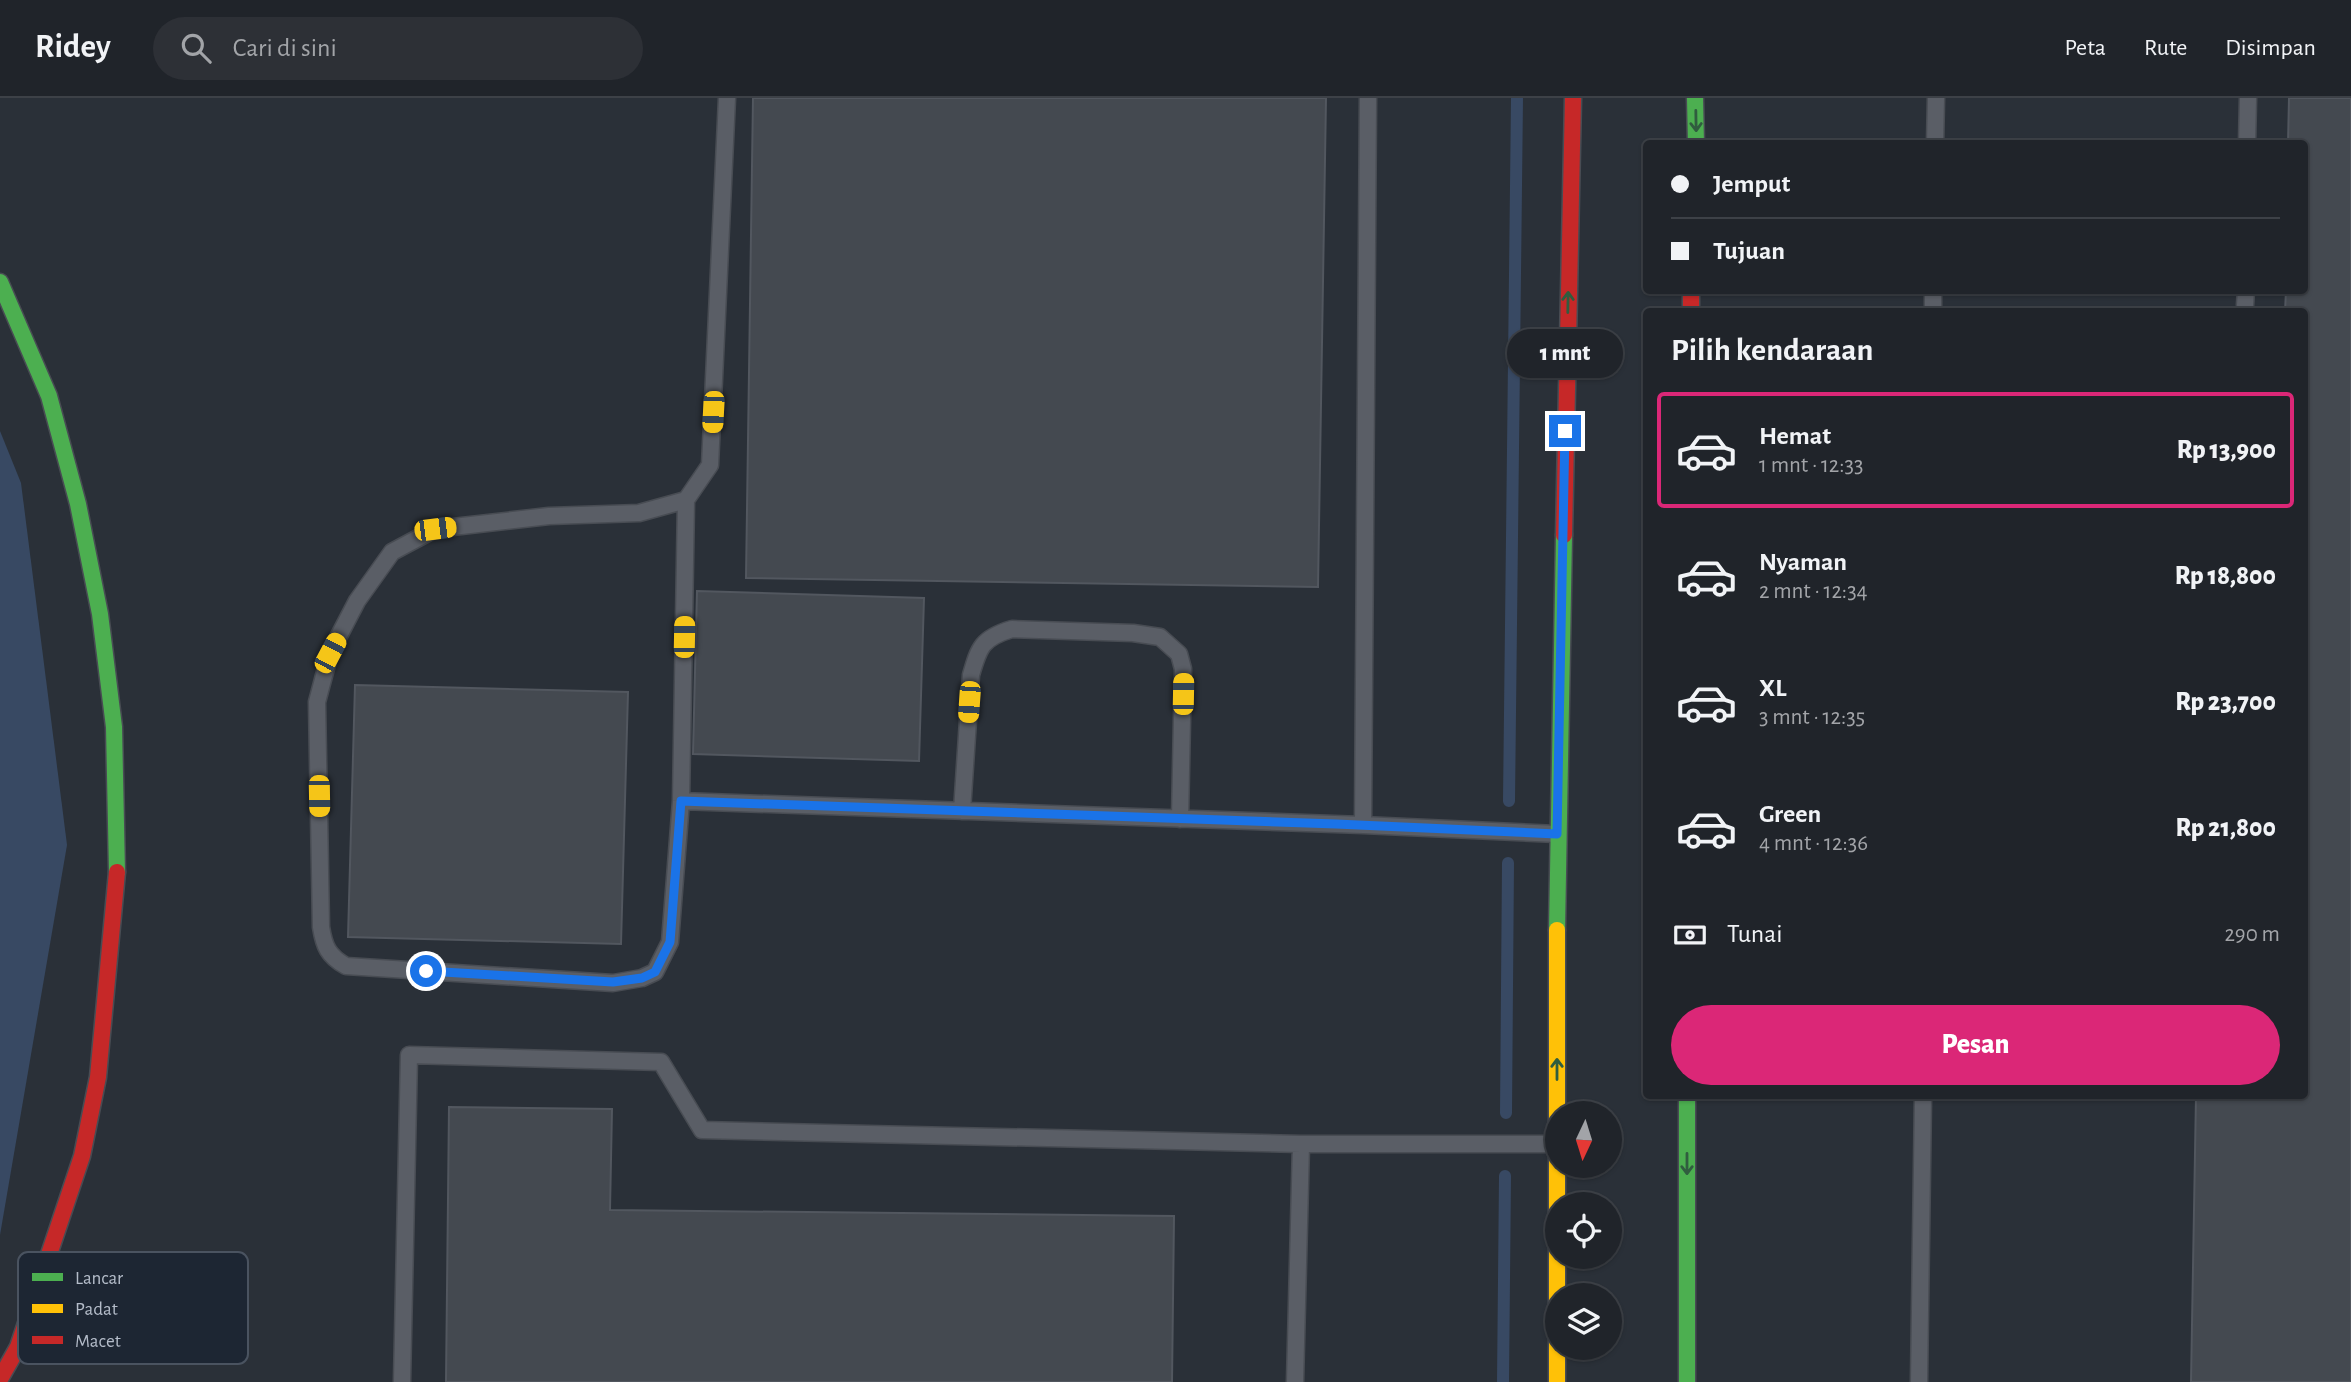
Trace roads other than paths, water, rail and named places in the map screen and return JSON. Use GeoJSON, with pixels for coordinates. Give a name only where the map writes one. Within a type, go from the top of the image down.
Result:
{"type":"FeatureCollection","features":[{"type":"Feature","properties":{"kind":"street"},"geometry":{"type":"LineString","coordinates":[[1557,1101],[1557,834],[1573,98]]}},
{"type":"Feature","properties":{"kind":"street"},"geometry":{"type":"LineString","coordinates":[[1695,98],[1696,140]]}},
{"type":"Feature","properties":{"kind":"street"},"geometry":{"type":"LineString","coordinates":[[0,282],[49,396],[81,518],[100,614],[114,727],[117,875],[98,1077],[82,1156],[50,1252]]}},
{"type":"Feature","properties":{"kind":"street"},"geometry":{"type":"LineString","coordinates":[[1687,1099],[1687,1382]]}},
{"type":"Feature","properties":{"kind":"street"},"geometry":{"type":"LineString","coordinates":[[1557,1178],[1557,1382]]}},
{"type":"Feature","properties":{"kind":"street"},"geometry":{"type":"LineString","coordinates":[[0,1379],[18,1347]]}},
{"type":"Feature","properties":{"kind":"lane"},"geometry":{"type":"LineString","coordinates":[[686,500],[639,513],[549,516],[435,529],[392,552],[357,601],[330,653],[317,702],[321,927],[325,948],[333,958],[346,966],[613,982],[642,978],[655,972],[670,942],[681,801],[686,500],[710,465],[727,98]]}},
{"type":"Feature","properties":{"kind":"lane"},"geometry":{"type":"LineString","coordinates":[[1363,825],[1368,98]]}},
{"type":"Feature","properties":{"kind":"lane"},"geometry":{"type":"LineString","coordinates":[[1935,140],[1936,98]]}},
{"type":"Feature","properties":{"kind":"lane"},"geometry":{"type":"LineString","coordinates":[[2247,140],[2248,98]]}},
{"type":"Feature","properties":{"kind":"lane"},"geometry":{"type":"LineString","coordinates":[[962,811],[971,675],[976,655],[984,643],[994,634],[1012,629],[1133,633],[1160,638],[1179,654],[1183,669],[1180,819]]}},
{"type":"Feature","properties":{"kind":"lane"},"geometry":{"type":"LineString","coordinates":[[681,801],[1557,834]]}},
{"type":"Feature","properties":{"kind":"lane"},"geometry":{"type":"LineString","coordinates":[[402,1382],[409,1055],[661,1062],[702,1130],[1301,1144],[1545,1144]]}},
{"type":"Feature","properties":{"kind":"lane"},"geometry":{"type":"LineString","coordinates":[[1919,1382],[1923,1099]]}},
{"type":"Feature","properties":{"kind":"lane"},"geometry":{"type":"LineString","coordinates":[[1296,1382],[1301,1144]]}},
{"type":"Feature","properties":{"kind":"water"},"geometry":{"type":"Polygon","coordinates":[[[0,431],[21,483],[67,845],[0,1235],[0,431]]]}},
{"type":"Feature","properties":{"kind":"waterway"},"geometry":{"type":"LineString","coordinates":[[1509,801],[1517,98]]}},
{"type":"Feature","properties":{"kind":"waterway"},"geometry":{"type":"LineString","coordinates":[[1506,1113],[1508,863]]}},
{"type":"Feature","properties":{"kind":"waterway"},"geometry":{"type":"LineString","coordinates":[[1503,1382],[1505,1176]]}}]}
